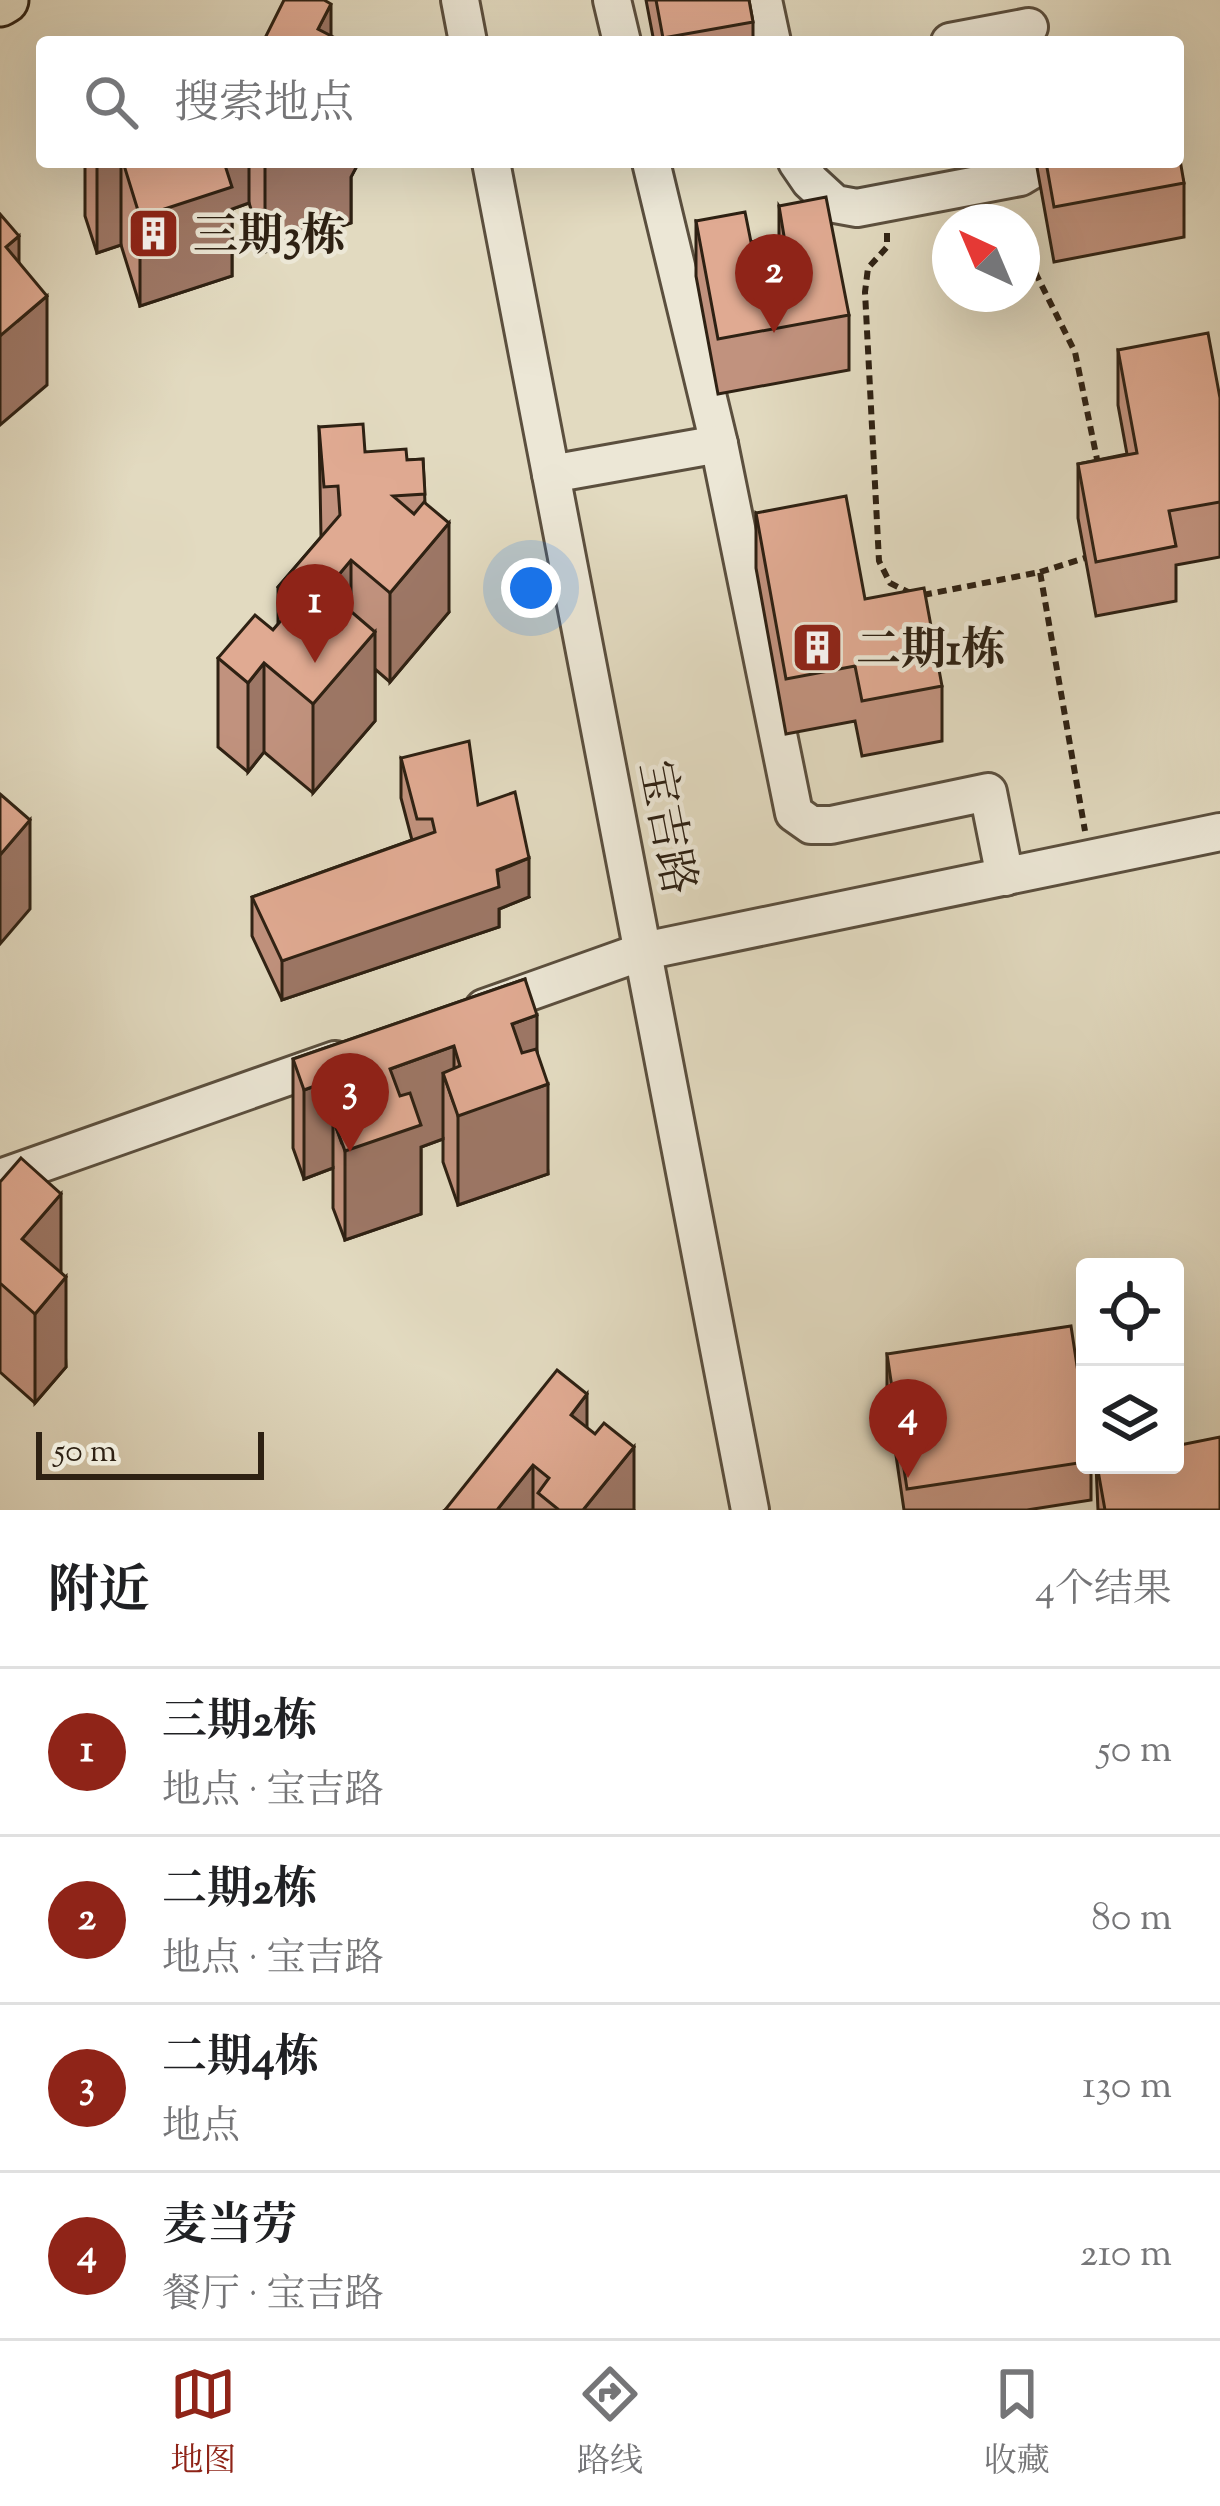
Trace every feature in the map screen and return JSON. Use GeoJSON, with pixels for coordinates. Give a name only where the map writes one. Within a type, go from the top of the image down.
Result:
{"type":"FeatureCollection","features":[{"type":"Feature","properties":{"kind":"street"},"geometry":{"type":"LineString","coordinates":[[460,0],[468,36]]}},
{"type":"Feature","properties":{"kind":"street"},"geometry":{"type":"LineString","coordinates":[[612,0],[621,36]]}},
{"type":"Feature","properties":{"kind":"street"},"geometry":{"type":"LineString","coordinates":[[763,0],[771,36]]}},
{"type":"Feature","properties":{"kind":"street"},"geometry":{"type":"LineString","coordinates":[[975,36],[1028,23]]}},
{"type":"Feature","properties":{"kind":"street","name":"宝吉路"},"geometry":{"type":"LineString","coordinates":[[492,168],[750,1510]]}},
{"type":"Feature","properties":{"kind":"street"},"geometry":{"type":"LineString","coordinates":[[652,168],[719,444],[794,813],[811,826],[831,825],[988,792],[1005,877]]}},
{"type":"Feature","properties":{"kind":"street"},"geometry":{"type":"LineString","coordinates":[[801,168],[835,203],[857,208],[1020,177],[1035,168]]}},
{"type":"Feature","properties":{"kind":"street"},"geometry":{"type":"LineString","coordinates":[[551,474],[719,444]]}},
{"type":"Feature","properties":{"kind":"street"},"geometry":{"type":"LineString","coordinates":[[445,1021],[644,951],[1220,832]]}},
{"type":"Feature","properties":{"kind":"street"},"geometry":{"type":"LineString","coordinates":[[0,1178],[378,1045]]}},
{"type":"Feature","properties":{"kind":"path"},"geometry":{"type":"LineString","coordinates":[[886,202],[887,247],[868,268],[865,292],[880,561],[890,583],[915,596],[1040,572],[1096,554]]}},
{"type":"Feature","properties":{"kind":"path"},"geometry":{"type":"LineString","coordinates":[[1040,282],[1075,352],[1102,483]]}},
{"type":"Feature","properties":{"kind":"path"},"geometry":{"type":"LineString","coordinates":[[1040,572],[1089,859]]}},
{"type":"Feature","properties":{"kind":"building"},"geometry":{"type":"Polygon","coordinates":[[[284,0],[331,4],[318,29],[331,36],[266,36],[284,0]]]}},
{"type":"Feature","properties":{"kind":"building"},"geometry":{"type":"Polygon","coordinates":[[[656,0],[749,0],[753,22],[663,36],[656,0]]]}},
{"type":"Feature","properties":{"kind":"building"},"geometry":{"type":"Polygon","coordinates":[[[125,168],[226,168],[232,187],[140,217],[125,168]]]}},
{"type":"Feature","properties":{"kind":"building"},"geometry":{"type":"Polygon","coordinates":[[[1047,168],[1181,168],[1184,183],[1054,207],[1047,168]]]}},
{"type":"Feature","properties":{"kind":"building"},"geometry":{"type":"Polygon","coordinates":[[[826,197],[849,315],[718,339],[696,221],[745,212],[751,242],[784,236],[779,206],[826,197]]]}},
{"type":"Feature","properties":{"kind":"building"},"geometry":{"type":"Polygon","coordinates":[[[0,214],[19,236],[6,247],[47,296],[0,336],[0,214]]]}},
{"type":"Feature","properties":{"kind":"building"},"geometry":{"type":"Polygon","coordinates":[[[1208,333],[1220,398],[1220,502],[1169,511],[1176,546],[1096,562],[1078,464],[1137,453],[1118,350],[1208,333]]]}},
{"type":"Feature","properties":{"kind":"building"},"geometry":{"type":"Polygon","coordinates":[[[363,424],[365,452],[406,449],[407,460],[423,459],[425,494],[393,496],[414,514],[424,502],[449,523],[390,593],[351,560],[326,590],[375,632],[313,704],[264,663],[248,683],[218,658],[255,615],[273,630],[297,602],[278,587],[340,515],[338,486],[324,487],[319,427],[363,424]]]}},
{"type":"Feature","properties":{"kind":"building"},"geometry":{"type":"Polygon","coordinates":[[[846,496],[865,599],[924,588],[942,686],[862,701],[855,666],[786,679],[756,513],[846,496]]]}},
{"type":"Feature","properties":{"kind":"building"},"geometry":{"type":"Polygon","coordinates":[[[469,741],[478,805],[515,792],[529,858],[497,870],[499,887],[282,961],[252,897],[435,832],[432,819],[417,819],[401,758],[469,741]]]}},
{"type":"Feature","properties":{"kind":"building"},"geometry":{"type":"Polygon","coordinates":[[[0,794],[30,820],[0,855],[0,794]]]}},
{"type":"Feature","properties":{"kind":"building"},"geometry":{"type":"Polygon","coordinates":[[[525,979],[537,1015],[512,1024],[522,1053],[536,1049],[548,1084],[458,1116],[443,1073],[460,1066],[454,1046],[390,1069],[400,1096],[410,1093],[421,1125],[345,1151],[333,1119],[354,1111],[342,1076],[304,1090],[293,1059],[525,979]]]}},
{"type":"Feature","properties":{"kind":"building"},"geometry":{"type":"Polygon","coordinates":[[[21,1158],[61,1194],[22,1239],[66,1277],[35,1314],[0,1283],[0,1182],[21,1158]]]}},
{"type":"Feature","properties":{"kind":"building"},"geometry":{"type":"Polygon","coordinates":[[[1071,1326],[1076,1359],[1076,1463],[907,1489],[887,1354],[1071,1326]]]}},
{"type":"Feature","properties":{"kind":"building"},"geometry":{"type":"Polygon","coordinates":[[[557,1370],[587,1394],[571,1415],[595,1434],[604,1423],[634,1447],[583,1510],[559,1510],[538,1493],[549,1478],[533,1465],[497,1510],[445,1510],[557,1370]]]}},
{"type":"Feature","properties":{"kind":"building"},"geometry":{"type":"Polygon","coordinates":[[[1220,1437],[1220,1510],[1105,1510],[1099,1474],[1184,1474],[1184,1444],[1220,1437]]]}},
{"type":"Feature","properties":{"kind":"place","name":"三期3栋"},"geometry":{"type":"Point","coordinates":[154,234]}},
{"type":"Feature","properties":{"kind":"place","name":"二期2栋"},"geometry":{"type":"Point","coordinates":[774,333]}},
{"type":"Feature","properties":{"kind":"place","name":"二期1栋"},"geometry":{"type":"Point","coordinates":[817,648]}},
{"type":"Feature","properties":{"kind":"place","name":"三期2栋"},"geometry":{"type":"Point","coordinates":[315,663]}},
{"type":"Feature","properties":{"kind":"place","name":"二期4栋"},"geometry":{"type":"Point","coordinates":[350,1152]}},
{"type":"Feature","properties":{"kind":"place","name":"麦当劳"},"geometry":{"type":"Point","coordinates":[908,1478]}}]}
